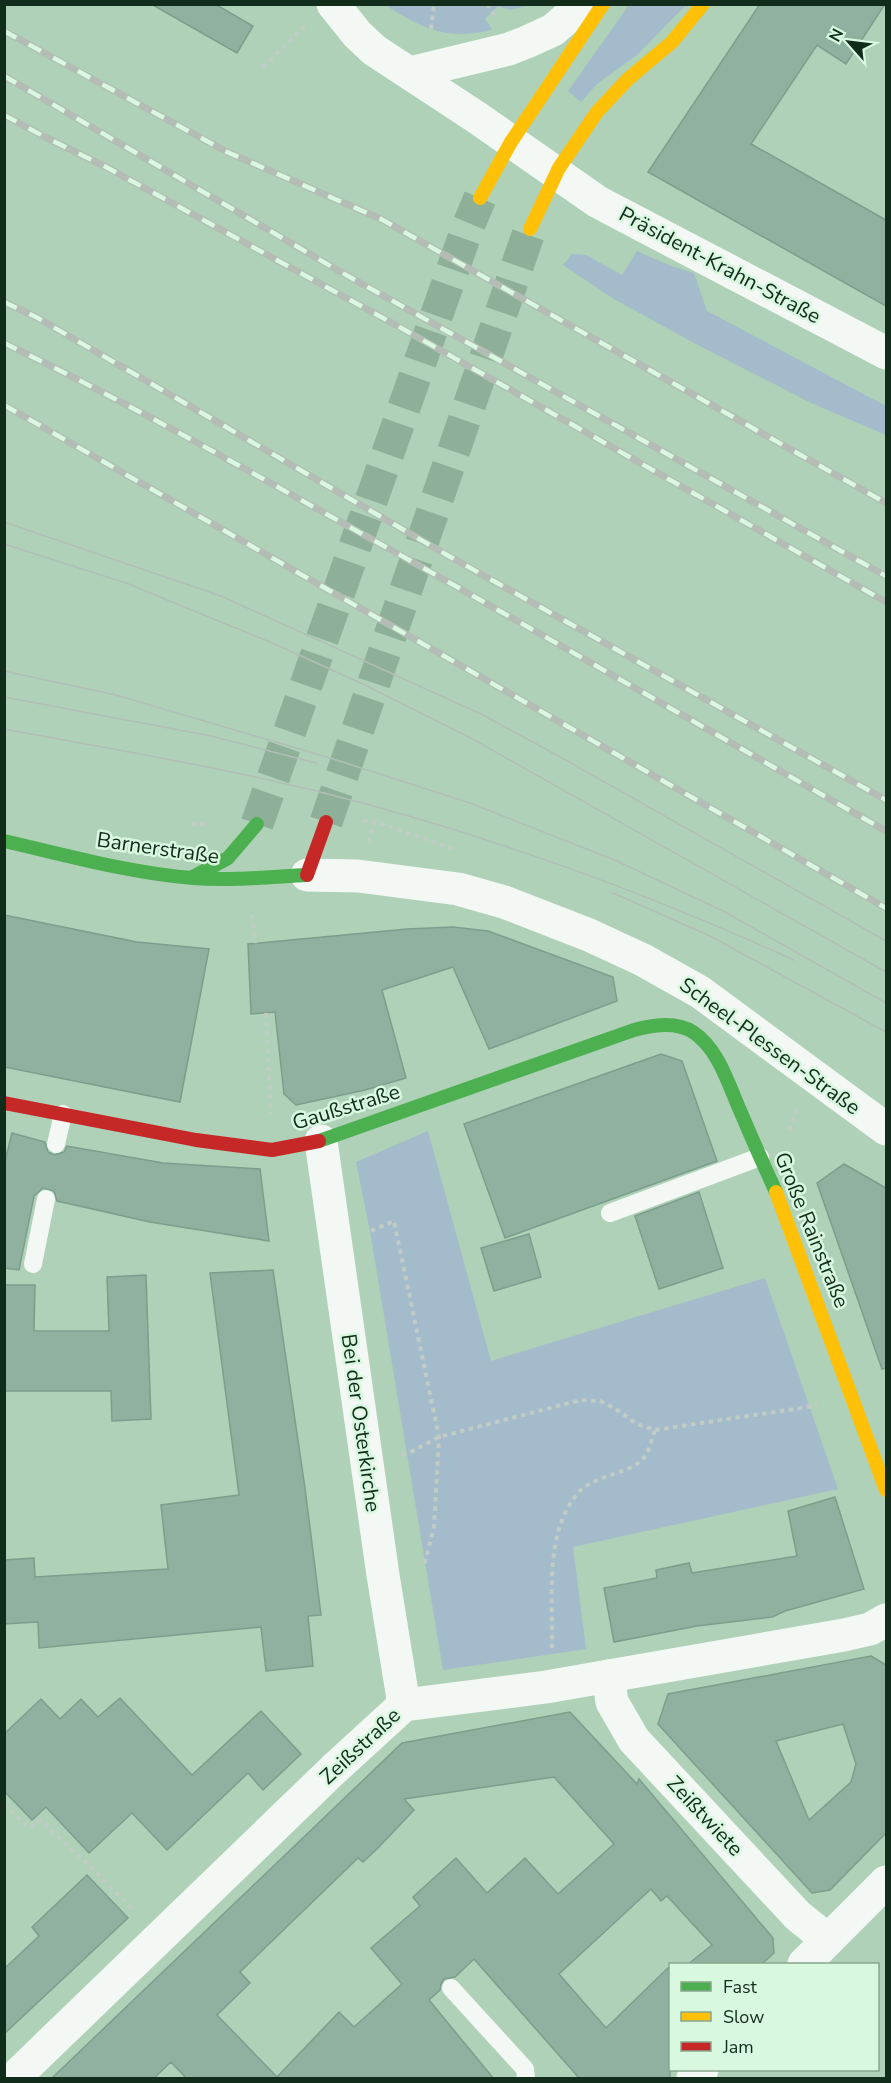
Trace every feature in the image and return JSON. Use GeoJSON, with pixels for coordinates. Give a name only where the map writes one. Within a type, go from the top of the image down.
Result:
{"type":"FeatureCollection","features":[{"type":"Feature","properties":{"kind":"street"},"geometry":{"type":"LineString","coordinates":[[410,73],[509,49],[553,30],[584,4]]}},
{"type":"Feature","properties":{"kind":"street"},"geometry":{"type":"LineString","coordinates":[[480,198],[511,142],[603,4]]}},
{"type":"Feature","properties":{"kind":"street"},"geometry":{"type":"LineString","coordinates":[[530,229],[555,174],[571,147],[609,99],[662,51],[703,4]]}},
{"type":"Feature","properties":{"kind":"street","name":"Präsident-Krahn-Straße"},"geometry":{"type":"LineString","coordinates":[[322,12],[357,34],[374,50],[598,202],[886,353]]}},
{"type":"Feature","properties":{"kind":"street"},"geometry":{"type":"LineString","coordinates":[[274,861],[281,867],[307,875],[326,822]]}},
{"type":"Feature","properties":{"kind":"street"},"geometry":{"type":"LineString","coordinates":[[192,878],[228,858],[257,824],[260,838]]}},
{"type":"Feature","properties":{"kind":"street","name":"Barnerstraße"},"geometry":{"type":"LineString","coordinates":[[4,841],[138,871],[192,878],[227,879],[307,875]]}},
{"type":"Feature","properties":{"kind":"street","name":"Scheel-Plessen-Straße"},"geometry":{"type":"LineString","coordinates":[[307,875],[358,876],[458,889],[541,915],[643,960],[700,992],[886,1129]]}},
{"type":"Feature","properties":{"kind":"street","name":"Gaußstraße"},"geometry":{"type":"LineString","coordinates":[[4,1102],[196,1140],[272,1150],[321,1141],[655,1024]]}},
{"type":"Feature","properties":{"kind":"street","name":"Große Rainstraße"},"geometry":{"type":"LineString","coordinates":[[655,1024],[682,1027],[710,1048],[784,1211],[886,1490]]}},
{"type":"Feature","properties":{"kind":"street","name":"Bei der Osterkirche"},"geometry":{"type":"LineString","coordinates":[[321,1141],[383,1575],[404,1705]]}},
{"type":"Feature","properties":{"kind":"street","name":"Zeißstraße"},"geometry":{"type":"LineString","coordinates":[[14,2079],[404,1705],[546,1687],[844,1635],[870,1629],[886,1620]]}},
{"type":"Feature","properties":{"kind":"street","name":"Zeißtwiete"},"geometry":{"type":"LineString","coordinates":[[608,1676],[612,1702],[634,1740],[798,1916],[828,1940]]}},
{"type":"Feature","properties":{"kind":"street"},"geometry":{"type":"LineString","coordinates":[[806,1963],[886,1882]]}},
{"type":"Feature","properties":{"kind":"lane"},"geometry":{"type":"LineString","coordinates":[[56,1144],[63,1114]]}},
{"type":"Feature","properties":{"kind":"lane"},"geometry":{"type":"LineString","coordinates":[[610,1213],[760,1157]]}},
{"type":"Feature","properties":{"kind":"lane"},"geometry":{"type":"LineString","coordinates":[[33,1264],[46,1199]]}},
{"type":"Feature","properties":{"kind":"lane"},"geometry":{"type":"LineString","coordinates":[[451,1988],[525,2069],[526,2079]]}},
{"type":"Feature","properties":{"kind":"path"},"geometry":{"type":"LineString","coordinates":[[262,68],[322,12]]}},
{"type":"Feature","properties":{"kind":"path"},"geometry":{"type":"LineString","coordinates":[[374,821],[453,849]]}},
{"type":"Feature","properties":{"kind":"path"},"geometry":{"type":"LineString","coordinates":[[252,915],[256,943]]}},
{"type":"Feature","properties":{"kind":"path"},"geometry":{"type":"LineString","coordinates":[[266,1013],[272,1150]]}},
{"type":"Feature","properties":{"kind":"path"},"geometry":{"type":"LineString","coordinates":[[770,1179],[811,1074]]}},
{"type":"Feature","properties":{"kind":"path"},"geometry":{"type":"LineString","coordinates":[[335,1240],[370,1231],[394,1221],[439,1437],[434,1527],[426,1562],[383,1575]]}},
{"type":"Feature","properties":{"kind":"path"},"geometry":{"type":"LineString","coordinates":[[366,1458],[407,1454],[439,1437],[581,1400],[600,1401],[637,1424],[655,1430],[808,1407],[851,1391]]}},
{"type":"Feature","properties":{"kind":"path"},"geometry":{"type":"LineString","coordinates":[[546,1687],[552,1655],[555,1540],[564,1513],[579,1492],[596,1479],[626,1470],[644,1458],[655,1430]]}},
{"type":"Feature","properties":{"kind":"path"},"geometry":{"type":"LineString","coordinates":[[4,1803],[29,1828],[38,1818],[93,1869],[160,1938]]}},
{"type":"Feature","properties":{"kind":"shaded area"},"geometry":{"type":"Polygon","coordinates":[[[386,5],[530,5],[511,10],[498,6],[485,19],[492,29],[462,34],[427,28],[386,5]]]}},
{"type":"Feature","properties":{"kind":"shaded area"},"geometry":{"type":"Polygon","coordinates":[[[629,5],[686,5],[637,55],[597,84],[581,102],[568,91],[629,5]]]}},
{"type":"Feature","properties":{"kind":"shaded area"},"geometry":{"type":"Polygon","coordinates":[[[637,251],[694,273],[707,311],[886,406],[886,435],[811,403],[694,343],[614,299],[563,265],[572,254],[586,255],[622,275],[637,251]]]}},
{"type":"Feature","properties":{"kind":"shaded area"},"geometry":{"type":"Polygon","coordinates":[[[428,1131],[491,1361],[765,1278],[838,1489],[573,1547],[586,1649],[443,1670],[370,1231],[356,1162],[428,1131]]]}},
{"type":"Feature","properties":{"kind":"building"},"geometry":{"type":"Polygon","coordinates":[[[151,4],[215,4],[253,26],[237,53],[151,4]]]}},
{"type":"Feature","properties":{"kind":"building"},"geometry":{"type":"Polygon","coordinates":[[[760,4],[885,4],[846,64],[817,45],[751,144],[886,220],[886,306],[648,172],[760,4]]]}},
{"type":"Feature","properties":{"kind":"building"},"geometry":{"type":"Polygon","coordinates":[[[4,915],[137,942],[209,949],[180,1102],[4,1067],[4,915]]]}},
{"type":"Feature","properties":{"kind":"building"},"geometry":{"type":"Polygon","coordinates":[[[453,927],[488,931],[613,977],[617,1001],[489,1049],[453,967],[382,990],[406,1078],[365,1090],[296,1105],[284,1094],[275,1012],[251,1014],[248,944],[407,929],[453,927]]]}},
{"type":"Feature","properties":{"kind":"building"},"geometry":{"type":"Polygon","coordinates":[[[661,1054],[682,1061],[717,1161],[505,1238],[464,1124],[661,1054]]]}},
{"type":"Feature","properties":{"kind":"building"},"geometry":{"type":"Polygon","coordinates":[[[12,1133],[45,1142],[48,1152],[54,1155],[64,1152],[67,1146],[163,1163],[260,1169],[269,1241],[150,1222],[57,1201],[54,1191],[43,1188],[34,1196],[19,1270],[4,1268],[4,1165],[12,1133]]]}},
{"type":"Feature","properties":{"kind":"building"},"geometry":{"type":"Polygon","coordinates":[[[844,1164],[886,1188],[886,1368],[882,1369],[817,1183],[844,1164]]]}},
{"type":"Feature","properties":{"kind":"building"},"geometry":{"type":"Polygon","coordinates":[[[699,1192],[723,1268],[659,1289],[635,1216],[699,1192]]]}},
{"type":"Feature","properties":{"kind":"building"},"geometry":{"type":"Polygon","coordinates":[[[529,1234],[541,1277],[494,1291],[481,1248],[529,1234]]]}},
{"type":"Feature","properties":{"kind":"building"},"geometry":{"type":"Polygon","coordinates":[[[273,1270],[321,1615],[308,1616],[313,1666],[266,1671],[261,1627],[39,1648],[38,1622],[4,1624],[4,1560],[34,1558],[35,1577],[168,1569],[161,1505],[239,1495],[210,1273],[273,1270]]]}},
{"type":"Feature","properties":{"kind":"building"},"geometry":{"type":"Polygon","coordinates":[[[146,1275],[151,1419],[112,1421],[111,1391],[4,1391],[4,1285],[35,1285],[34,1331],[109,1331],[107,1277],[146,1275]]]}},
{"type":"Feature","properties":{"kind":"building"},"geometry":{"type":"Polygon","coordinates":[[[835,1497],[864,1589],[785,1611],[772,1617],[697,1626],[614,1642],[604,1588],[657,1578],[656,1570],[689,1563],[692,1573],[797,1556],[788,1511],[835,1497]]]}},
{"type":"Feature","properties":{"kind":"building"},"geometry":{"type":"Polygon","coordinates":[[[871,1656],[886,1665],[886,1833],[830,1890],[812,1893],[658,1724],[668,1694],[871,1656]],[[843,1724],[776,1741],[809,1820],[851,1782],[856,1764],[843,1724]]]}},
{"type":"Feature","properties":{"kind":"building"},"geometry":{"type":"Polygon","coordinates":[[[120,1698],[192,1775],[261,1711],[301,1754],[263,1790],[248,1773],[167,1850],[132,1813],[89,1853],[46,1807],[32,1820],[4,1791],[4,1734],[41,1699],[60,1719],[81,1699],[98,1717],[120,1698]]]}},
{"type":"Feature","properties":{"kind":"building"},"geometry":{"type":"Polygon","coordinates":[[[570,1712],[637,1784],[639,1779],[773,1938],[774,1953],[763,1963],[690,1963],[712,1945],[667,1896],[661,1901],[651,1889],[559,1974],[606,2028],[669,1967],[670,2079],[580,2079],[474,1959],[455,1977],[444,1979],[440,1990],[429,2000],[494,2079],[187,2079],[171,2062],[153,2079],[51,2079],[402,1743],[570,1712]],[[554,1777],[404,1799],[414,1810],[363,1862],[358,1858],[240,1972],[250,1983],[217,2015],[277,2077],[339,2012],[354,2027],[402,1984],[371,1948],[420,1906],[413,1897],[456,1858],[487,1893],[525,1858],[558,1894],[614,1844],[554,1777]]]}},
{"type":"Feature","properties":{"kind":"building"},"geometry":{"type":"Polygon","coordinates":[[[87,1875],[128,1918],[4,2034],[4,1969],[39,1936],[32,1927],[87,1875]]]}},
{"type":"Feature","properties":{"kind":"tunnel"},"geometry":{"type":"LineString","coordinates":[[257,824],[467,229],[480,198]]}},
{"type":"Feature","properties":{"kind":"tunnel"},"geometry":{"type":"LineString","coordinates":[[326,822],[530,229]]}},
{"type":"Feature","properties":{"kind":"tram line"},"geometry":{"type":"LineString","coordinates":[[4,522],[221,596],[481,714],[886,941]]}},
{"type":"Feature","properties":{"kind":"tram line"},"geometry":{"type":"LineString","coordinates":[[4,544],[126,583],[277,645],[367,686],[469,737],[886,972]]}},
{"type":"Feature","properties":{"kind":"tram line"},"geometry":{"type":"LineString","coordinates":[[4,671],[116,695],[330,758],[470,803],[617,861],[725,912],[886,1003]]}},
{"type":"Feature","properties":{"kind":"tram line"},"geometry":{"type":"LineString","coordinates":[[4,697],[211,736],[316,763]]}},
{"type":"Feature","properties":{"kind":"tram line"},"geometry":{"type":"LineString","coordinates":[[4,729],[245,775],[385,809],[563,866],[680,911],[794,960]]}},
{"type":"Feature","properties":{"kind":"tram line"},"geometry":{"type":"LineString","coordinates":[[613,893],[710,936],[886,1032]]}},
{"type":"Feature","properties":{"kind":"railway"},"geometry":{"type":"LineString","coordinates":[[4,31],[227,152],[381,219],[886,503]]}},
{"type":"Feature","properties":{"kind":"railway"},"geometry":{"type":"LineString","coordinates":[[4,76],[339,271],[886,576]]}},
{"type":"Feature","properties":{"kind":"railway"},"geometry":{"type":"LineString","coordinates":[[4,115],[106,167],[396,325],[886,602]]}},
{"type":"Feature","properties":{"kind":"railway"},"geometry":{"type":"LineString","coordinates":[[4,302],[36,317],[447,555],[886,800]]}},
{"type":"Feature","properties":{"kind":"railway"},"geometry":{"type":"LineString","coordinates":[[4,343],[145,415],[283,490],[886,831]]}},
{"type":"Feature","properties":{"kind":"railway"},"geometry":{"type":"LineString","coordinates":[[4,405],[886,908]]}},
{"type":"Feature","properties":{"kind":"traffic: fast"},"geometry":{"type":"LineString","coordinates":[[193,877],[228,858],[257,824]]}},
{"type":"Feature","properties":{"kind":"traffic: fast"},"geometry":{"type":"LineString","coordinates":[[4,841],[98,863],[169,876],[222,879],[307,875]]}},
{"type":"Feature","properties":{"kind":"traffic: fast"},"geometry":{"type":"LineString","coordinates":[[319,1141],[634,1030],[671,1025],[693,1032],[717,1059],[776,1192]]}},
{"type":"Feature","properties":{"kind":"traffic: slow"},"geometry":{"type":"LineString","coordinates":[[480,198],[511,142],[603,4]]}},
{"type":"Feature","properties":{"kind":"traffic: slow"},"geometry":{"type":"LineString","coordinates":[[530,229],[559,168],[597,112],[628,79],[672,42],[703,4]]}},
{"type":"Feature","properties":{"kind":"traffic: slow"},"geometry":{"type":"LineString","coordinates":[[776,1192],[886,1490]]}},
{"type":"Feature","properties":{"kind":"traffic: jam"},"geometry":{"type":"LineString","coordinates":[[307,875],[326,822]]}},
{"type":"Feature","properties":{"kind":"traffic: jam"},"geometry":{"type":"LineString","coordinates":[[4,1103],[196,1140],[272,1150],[319,1141]]}}]}
